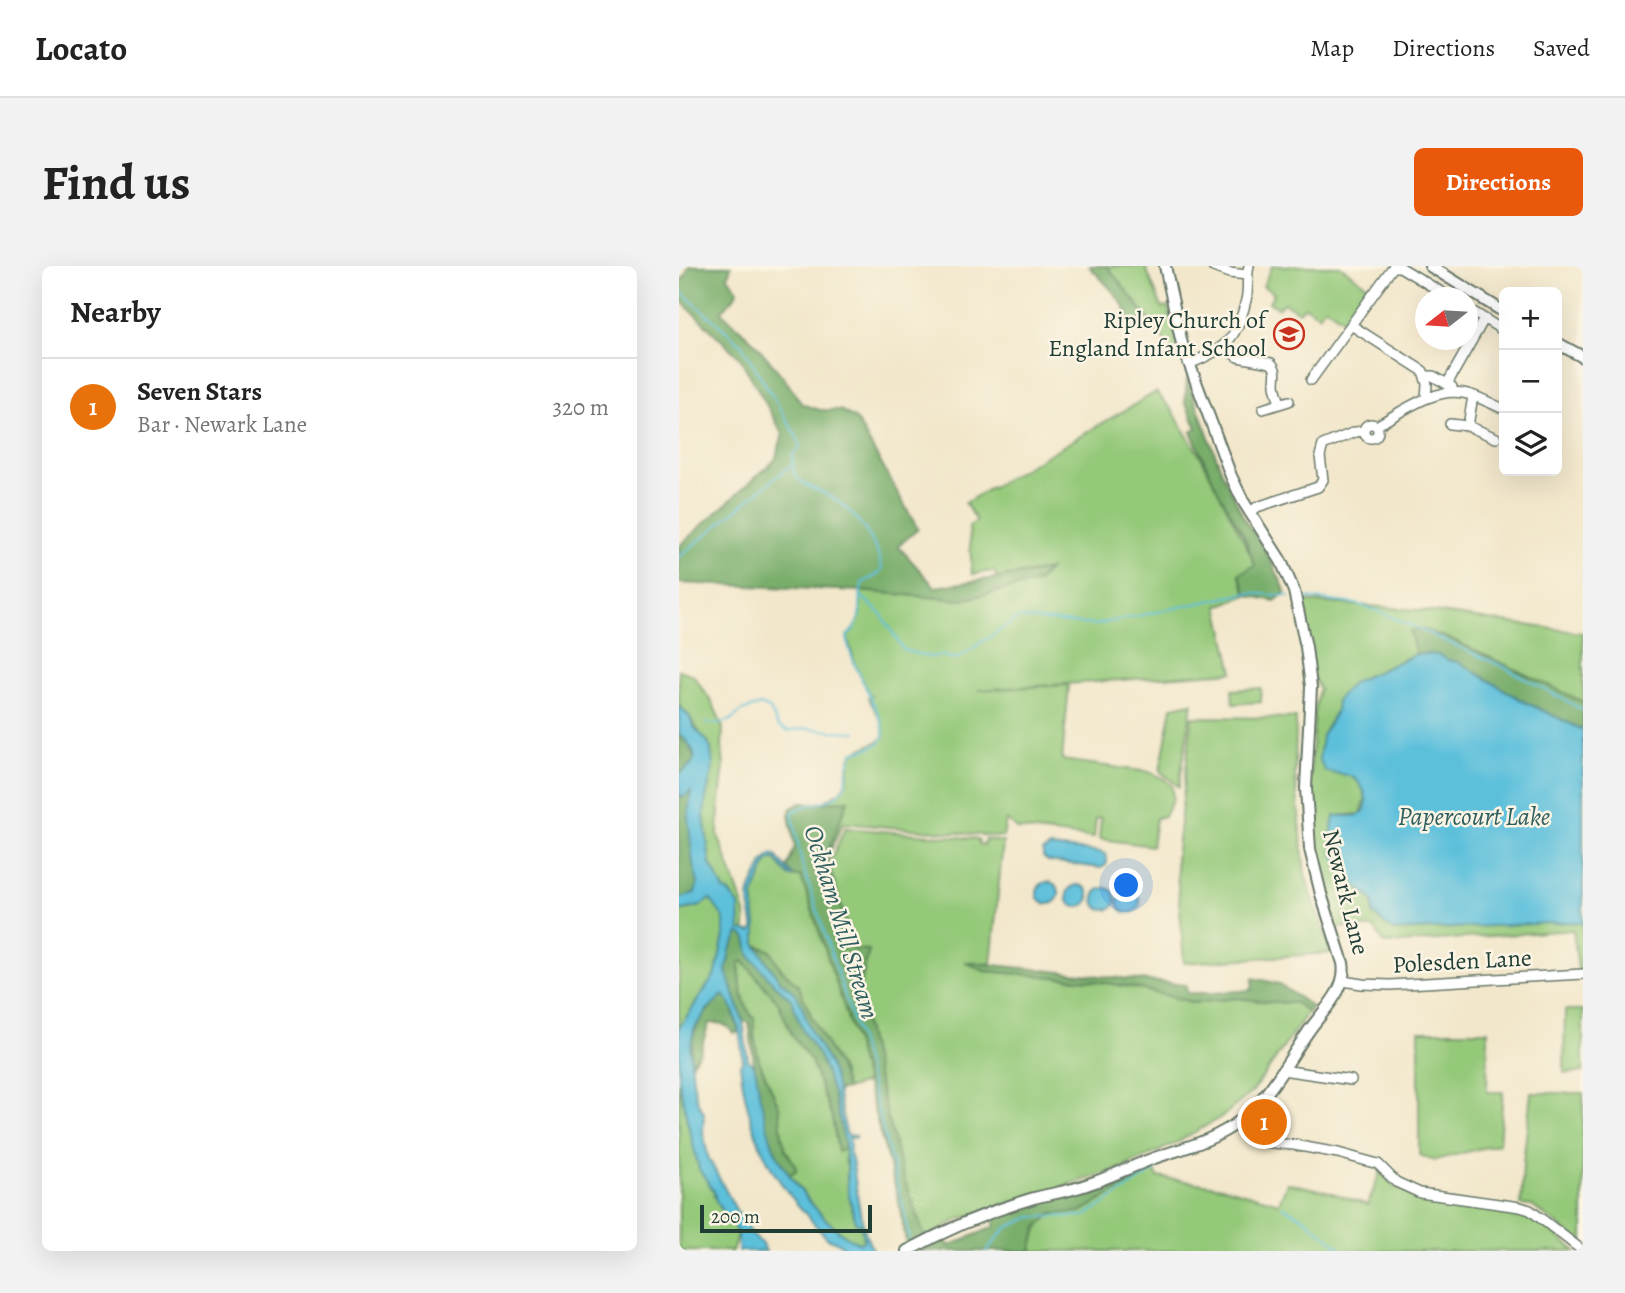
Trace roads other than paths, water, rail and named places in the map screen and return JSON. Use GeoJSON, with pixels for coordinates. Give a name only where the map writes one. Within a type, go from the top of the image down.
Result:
{"type":"FeatureCollection","features":[{"type":"Feature","properties":{"kind":"main road","name":"Newark Lane"},"geometry":{"type":"LineString","coordinates":[[911,1249],[954,1227],[993,1212],[1078,1188],[1212,1138],[1239,1121],[1264,1098],[1343,981],[1343,963],[1314,868],[1307,828],[1306,763],[1311,687],[1298,604],[1281,561],[1250,513],[1231,475],[1181,344],[1165,266]]}},
{"type":"Feature","properties":{"kind":"main road"},"geometry":{"type":"LineString","coordinates":[[1430,266],[1499,309]]}},
{"type":"Feature","properties":{"kind":"main road"},"geometry":{"type":"LineString","coordinates":[[1562,345],[1583,357]]}},
{"type":"Feature","properties":{"kind":"street"},"geometry":{"type":"LineString","coordinates":[[1189,363],[1224,347],[1236,330],[1247,299],[1248,271],[1229,273],[1213,267]]}},
{"type":"Feature","properties":{"kind":"street"},"geometry":{"type":"LineString","coordinates":[[1311,380],[1391,269],[1399,267],[1433,287]]}},
{"type":"Feature","properties":{"kind":"street"},"geometry":{"type":"LineString","coordinates":[[1478,315],[1499,328]]}},
{"type":"Feature","properties":{"kind":"street"},"geometry":{"type":"LineString","coordinates":[[1447,384],[1484,319]]}},
{"type":"Feature","properties":{"kind":"street"},"geometry":{"type":"LineString","coordinates":[[1351,325],[1423,371],[1426,398]]}},
{"type":"Feature","properties":{"kind":"street"},"geometry":{"type":"LineString","coordinates":[[1224,347],[1238,357],[1274,365],[1284,402],[1263,409]]}},
{"type":"Feature","properties":{"kind":"street"},"geometry":{"type":"LineString","coordinates":[[1425,376],[1431,375],[1457,392]]}},
{"type":"Feature","properties":{"kind":"street"},"geometry":{"type":"LineString","coordinates":[[1250,513],[1257,508],[1318,487],[1323,480],[1319,456],[1323,445],[1364,431],[1367,425],[1376,426],[1426,398],[1457,392],[1499,407]]}},
{"type":"Feature","properties":{"kind":"street"},"geometry":{"type":"LineString","coordinates":[[1468,426],[1473,396]]}},
{"type":"Feature","properties":{"kind":"street"},"geometry":{"type":"LineString","coordinates":[[1450,424],[1468,426],[1496,438]]}},
{"type":"Feature","properties":{"kind":"street","name":"Polesden Lane"},"geometry":{"type":"LineString","coordinates":[[1343,981],[1389,985],[1583,974]]}},
{"type":"Feature","properties":{"kind":"street"},"geometry":{"type":"LineString","coordinates":[[1282,1070],[1351,1080]]}},
{"type":"Feature","properties":{"kind":"street"},"geometry":{"type":"LineString","coordinates":[[1239,1121],[1252,1141],[1327,1151],[1378,1164],[1396,1182],[1420,1193],[1530,1210],[1583,1251]]}},
{"type":"Feature","properties":{"kind":"water","name":"Papercourt Lake"},"geometry":{"type":"Polygon","coordinates":[[[1416,654],[1438,655],[1458,662],[1525,702],[1583,730],[1583,923],[1393,931],[1373,914],[1373,900],[1354,884],[1348,870],[1338,864],[1332,840],[1335,816],[1358,815],[1363,812],[1366,802],[1363,790],[1356,780],[1325,771],[1319,759],[1322,736],[1336,711],[1337,700],[1352,683],[1416,654]]]}},
{"type":"Feature","properties":{"kind":"water"},"geometry":{"type":"Polygon","coordinates":[[[679,706],[690,717],[693,726],[711,749],[713,767],[704,815],[710,864],[724,890],[739,905],[740,930],[753,930],[749,895],[764,861],[773,854],[793,876],[790,877],[774,858],[767,862],[753,896],[756,945],[779,980],[796,994],[811,1032],[834,1077],[846,1132],[856,1136],[849,1138],[849,1152],[861,1216],[873,1251],[849,1251],[827,1238],[772,1169],[760,1144],[747,1104],[740,1064],[743,1061],[738,1025],[732,1008],[723,995],[707,1010],[694,1029],[690,1049],[693,1081],[697,1101],[704,1113],[703,1132],[708,1157],[736,1210],[766,1251],[738,1251],[738,1233],[716,1201],[714,1191],[699,1169],[679,1080],[679,1028],[716,973],[724,936],[724,918],[710,899],[700,906],[679,911],[679,899],[695,893],[698,883],[693,864],[688,816],[691,791],[684,797],[679,794],[679,775],[692,763],[694,756],[691,747],[679,734],[679,706]],[[739,933],[730,950],[726,971],[743,1021],[748,1060],[755,1068],[772,1143],[786,1170],[809,1201],[837,1229],[861,1243],[864,1240],[860,1223],[856,1223],[847,1183],[845,1144],[834,1095],[820,1057],[803,1031],[791,999],[750,956],[742,934],[739,933]]]}},
{"type":"Feature","properties":{"kind":"water"},"geometry":{"type":"Polygon","coordinates":[[[1050,847],[1100,852],[1106,855],[1106,865],[1101,868],[1048,861],[1043,857],[1043,851],[1050,847]]]}},
{"type":"Feature","properties":{"kind":"water"},"geometry":{"type":"Polygon","coordinates":[[[1048,882],[1056,885],[1059,893],[1056,901],[1048,904],[1040,901],[1037,893],[1040,885],[1048,882]]]}},
{"type":"Feature","properties":{"kind":"water"},"geometry":{"type":"Polygon","coordinates":[[[1078,885],[1086,888],[1089,896],[1086,904],[1078,907],[1070,904],[1067,896],[1070,888],[1078,885]]]}},
{"type":"Feature","properties":{"kind":"water"},"geometry":{"type":"Polygon","coordinates":[[[1105,888],[1113,891],[1116,899],[1113,907],[1105,910],[1097,907],[1094,899],[1097,891],[1105,888]]]}},
{"type":"Feature","properties":{"kind":"water"},"geometry":{"type":"Polygon","coordinates":[[[1129,891],[1137,894],[1140,902],[1137,910],[1129,913],[1121,910],[1118,902],[1121,894],[1129,891]]]}},
{"type":"Feature","properties":{"kind":"waterway","name":"Ockham Mill Stream"},"geometry":{"type":"LineString","coordinates":[[679,290],[741,344],[797,437],[800,445],[799,450],[793,454],[794,474],[803,483],[842,504],[857,520],[870,538],[882,569],[862,583],[859,618],[847,636],[855,665],[882,722],[884,736],[874,746],[853,753],[847,767],[846,783],[840,792],[827,801],[805,806],[792,813],[802,864],[860,1042],[903,1206],[910,1244]]}},
{"type":"Feature","properties":{"kind":"waterway"},"geometry":{"type":"LineString","coordinates":[[679,557],[792,464]]}},
{"type":"Feature","properties":{"kind":"waterway"},"geometry":{"type":"LineString","coordinates":[[860,595],[881,614],[903,649],[931,657],[941,655],[950,658],[958,658],[1018,618],[1094,625],[1247,593],[1289,596]]}},
{"type":"Feature","properties":{"kind":"waterway"},"geometry":{"type":"LineString","coordinates":[[1298,597],[1356,604],[1378,611],[1504,667],[1583,710]]}},
{"type":"Feature","properties":{"kind":"waterway"},"geometry":{"type":"LineString","coordinates":[[706,723],[718,724],[731,720],[742,711],[760,705],[770,709],[778,726],[788,731],[807,728],[856,732]]}},
{"type":"Feature","properties":{"kind":"waterway"},"geometry":{"type":"LineString","coordinates":[[986,1251],[1006,1228],[1031,1217],[1085,1216],[1156,1170]]}},
{"type":"Feature","properties":{"kind":"waterway"},"geometry":{"type":"LineString","coordinates":[[1283,1207],[1304,1218],[1344,1251]]}},
{"type":"Feature","properties":{"kind":"place","name":"Ripley Church of England Infant School"},"geometry":{"type":"Point","coordinates":[1289,334]}},
{"type":"Feature","properties":{"kind":"place","name":"Seven Stars"},"geometry":{"type":"Point","coordinates":[1264,1122]}}]}
